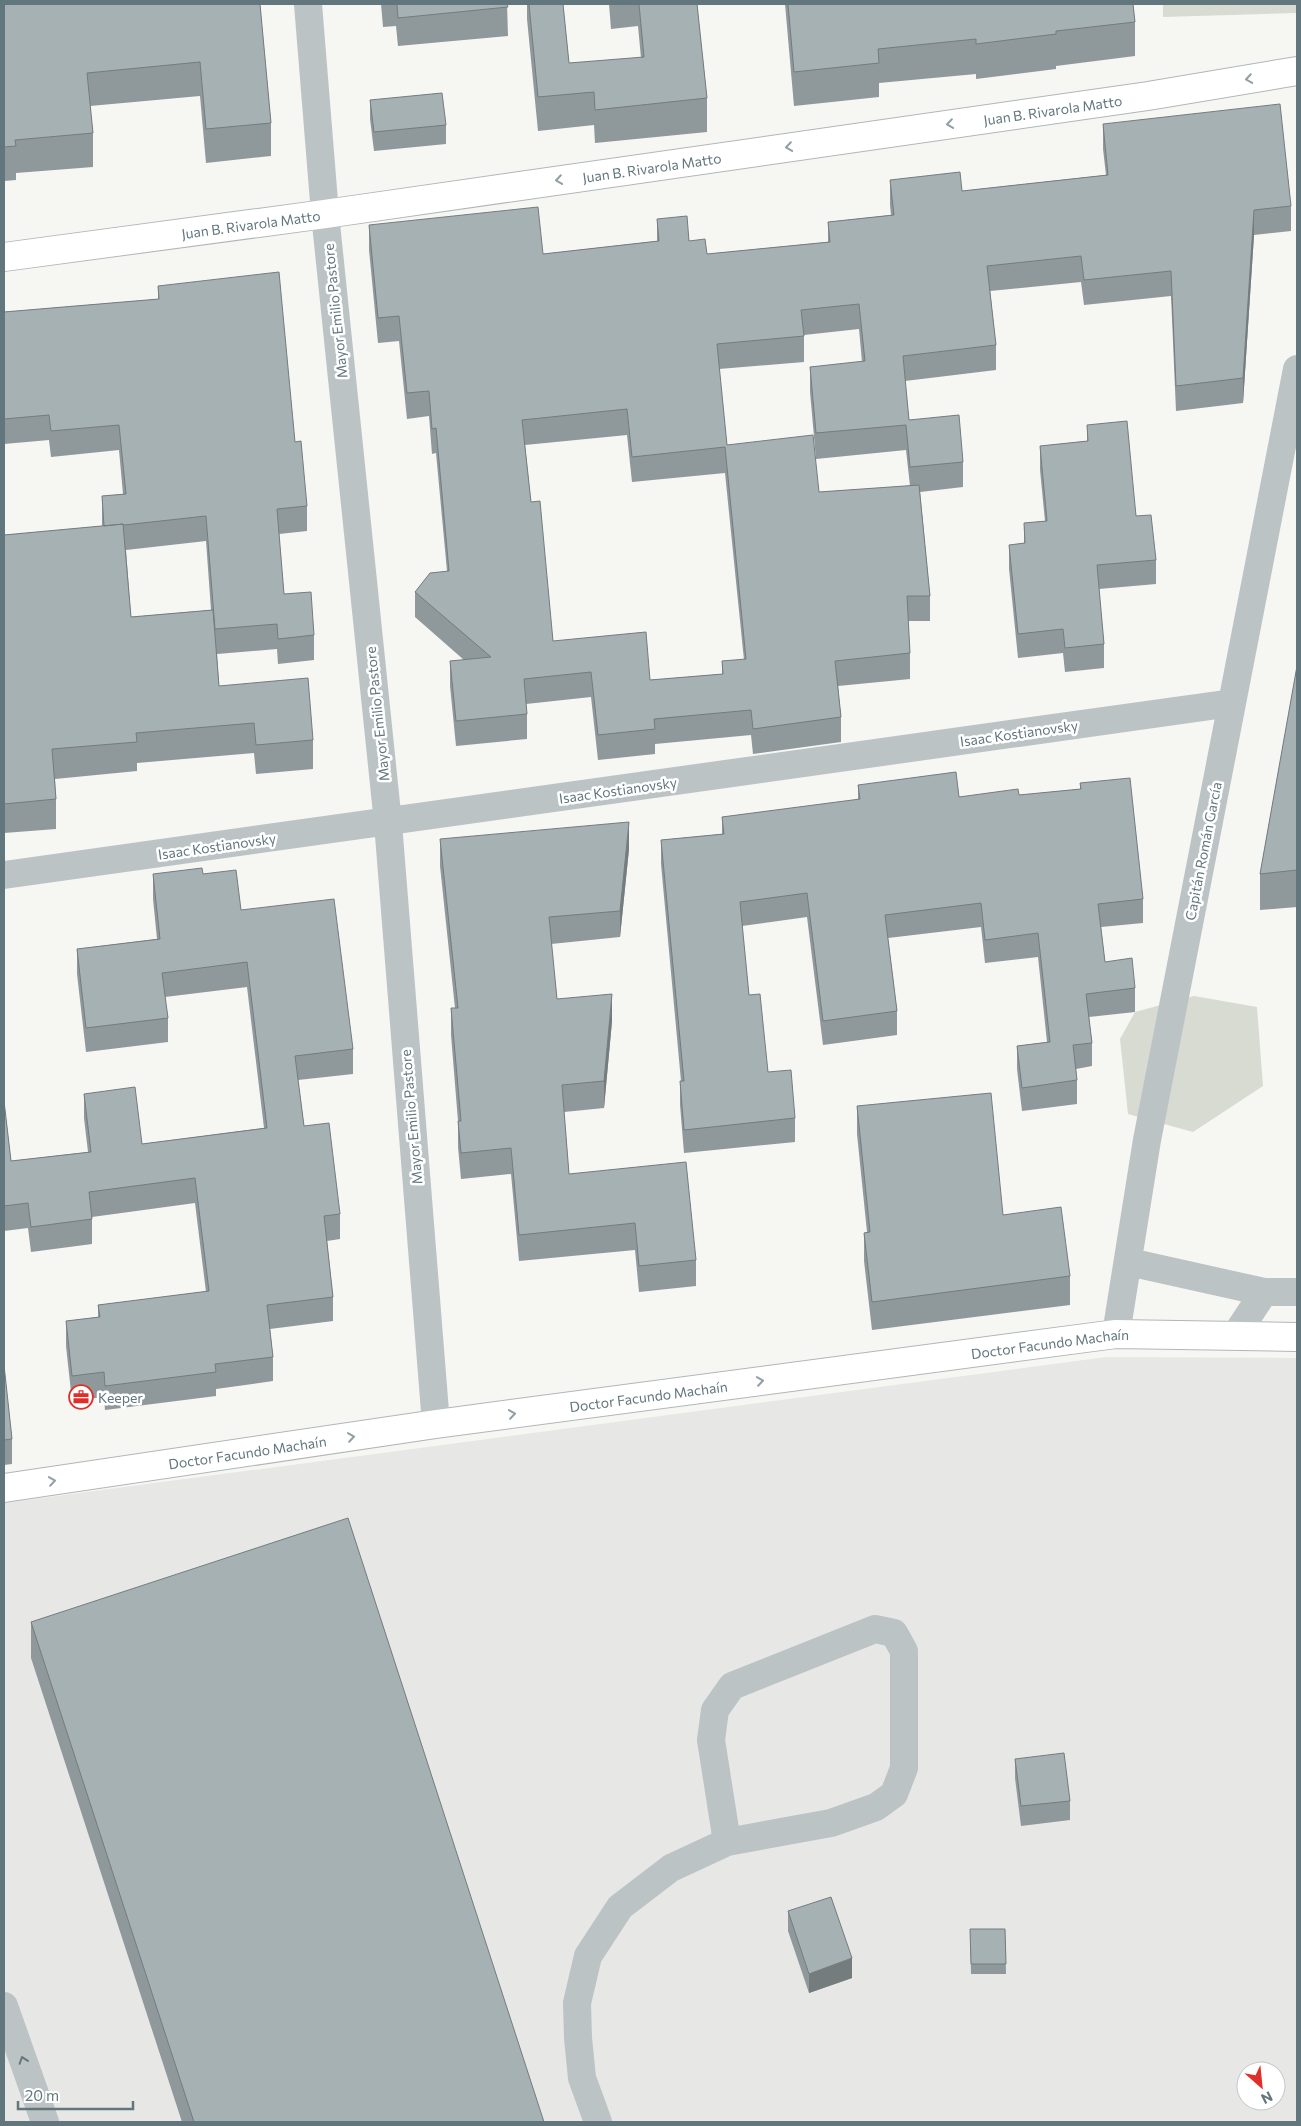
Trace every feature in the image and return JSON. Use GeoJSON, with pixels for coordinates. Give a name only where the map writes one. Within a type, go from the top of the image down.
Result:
{"type":"FeatureCollection","features":[{"type":"Feature","properties":{"kind":"main road","name":"Juan B. Rivarola Matto"},"geometry":{"type":"LineString","coordinates":[[4,257],[325,214],[1148,96],[1297,72]]}},
{"type":"Feature","properties":{"kind":"main road","name":"Doctor Facundo Machaín"},"geometry":{"type":"LineString","coordinates":[[4,1488],[436,1424],[1116,1334],[1297,1337]]}},
{"type":"Feature","properties":{"kind":"street","name":"Mayor Emilio Pastore"},"geometry":{"type":"LineString","coordinates":[[308,4],[325,214],[388,822],[436,1424]]}},
{"type":"Feature","properties":{"kind":"street","name":"Capitán Román García"},"geometry":{"type":"LineString","coordinates":[[1116,1334],[1147,1140],[1297,368]]}},
{"type":"Feature","properties":{"kind":"street","name":"Isaac Kostianovsky"},"geometry":{"type":"LineString","coordinates":[[4,875],[1232,703]]}},
{"type":"Feature","properties":{"kind":"street"},"geometry":{"type":"LineString","coordinates":[[1129,1262],[1264,1292],[1297,1292]]}},
{"type":"Feature","properties":{"kind":"street"},"geometry":{"type":"LineString","coordinates":[[1235,1336],[1264,1292]]}},
{"type":"Feature","properties":{"kind":"street"},"geometry":{"type":"LineString","coordinates":[[598,2122],[582,2078],[578,2038],[577,2003],[588,1956],[620,1907],[671,1868],[727,1842],[831,1823],[876,1808],[894,1794],[904,1768],[904,1651],[894,1633],[875,1629],[732,1686],[715,1710],[711,1740],[727,1842]]}},
{"type":"Feature","properties":{"kind":"street"},"geometry":{"type":"LineString","coordinates":[[4,2006],[44,2122]]}},
{"type":"Feature","properties":{"kind":"shaded area"},"geometry":{"type":"Polygon","coordinates":[[[1163,4],[1297,4],[1297,13],[1163,17],[1163,4]]]}},
{"type":"Feature","properties":{"kind":"shaded area"},"geometry":{"type":"Polygon","coordinates":[[[1194,996],[1257,1007],[1263,1086],[1193,1132],[1128,1114],[1120,1039],[1135,1012],[1194,996]]]}},
{"type":"Feature","properties":{"kind":"shaded area"},"geometry":{"type":"Polygon","coordinates":[[[1106,1357],[1297,1358],[1297,2122],[4,2122],[4,1503],[1106,1357]]]}},
{"type":"Feature","properties":{"kind":"building"},"geometry":{"type":"Polygon","coordinates":[[[4,4],[260,4],[271,123],[206,129],[200,62],[87,73],[93,133],[15,140],[16,146],[4,147],[4,4]]]}},
{"type":"Feature","properties":{"kind":"building"},"geometry":{"type":"Polygon","coordinates":[[[397,4],[507,4],[508,7],[398,18],[397,4]]]}},
{"type":"Feature","properties":{"kind":"building"},"geometry":{"type":"Polygon","coordinates":[[[529,4],[563,4],[569,63],[644,57],[639,4],[697,4],[707,98],[595,110],[594,92],[538,97],[529,4]]]}},
{"type":"Feature","properties":{"kind":"building"},"geometry":{"type":"Polygon","coordinates":[[[788,4],[1133,4],[1135,22],[1056,31],[1056,34],[976,44],[976,39],[878,49],[879,63],[794,72],[788,4]]]}},
{"type":"Feature","properties":{"kind":"building"},"geometry":{"type":"Polygon","coordinates":[[[442,93],[446,125],[374,132],[370,100],[442,93]]]}},
{"type":"Feature","properties":{"kind":"building"},"geometry":{"type":"Polygon","coordinates":[[[1280,104],[1291,206],[1254,210],[1243,378],[1176,386],[1171,271],[1084,280],[1081,256],[987,266],[996,345],[903,356],[909,420],[959,415],[963,462],[910,467],[906,425],[816,433],[810,367],[865,361],[859,304],[801,310],[804,336],[717,344],[727,445],[813,435],[819,492],[919,485],[930,596],[907,596],[910,653],[835,661],[841,717],[753,729],[751,710],[654,719],[655,729],[598,735],[591,672],[524,679],[527,714],[456,721],[450,661],[491,657],[415,592],[430,573],[449,571],[436,428],[432,429],[429,391],[407,393],[399,316],[378,318],[369,225],[538,207],[543,254],[659,241],[657,219],[687,216],[689,241],[705,239],[707,254],[830,242],[828,222],[894,215],[890,180],[960,172],[962,191],[1108,175],[1103,124],[1280,104]],[[627,409],[522,420],[531,502],[540,501],[553,641],[646,632],[650,680],[723,674],[722,661],[746,659],[725,447],[632,457],[627,409]]]}},
{"type":"Feature","properties":{"kind":"building"},"geometry":{"type":"Polygon","coordinates":[[[279,272],[295,442],[301,441],[307,506],[277,509],[284,594],[311,592],[314,635],[278,639],[277,624],[215,629],[206,516],[104,526],[102,496],[126,494],[119,425],[51,431],[49,415],[4,419],[4,312],[159,299],[158,286],[279,272]]]}},
{"type":"Feature","properties":{"kind":"building"},"geometry":{"type":"Polygon","coordinates":[[[1127,421],[1136,516],[1151,515],[1156,560],[1097,565],[1104,644],[1065,648],[1063,629],[1018,634],[1009,545],[1025,543],[1024,523],[1047,521],[1040,446],[1088,441],[1087,425],[1127,421]]]}},
{"type":"Feature","properties":{"kind":"building"},"geometry":{"type":"Polygon","coordinates":[[[123,524],[131,617],[213,610],[219,686],[308,678],[313,740],[256,745],[254,723],[136,733],[137,742],[52,749],[56,799],[4,804],[4,535],[123,524]]]}},
{"type":"Feature","properties":{"kind":"building"},"geometry":{"type":"Polygon","coordinates":[[[1297,666],[1297,870],[1260,874],[1297,666]]]}},
{"type":"Feature","properties":{"kind":"building"},"geometry":{"type":"Polygon","coordinates":[[[956,772],[959,797],[1018,789],[1019,795],[1081,789],[1080,783],[1130,778],[1143,899],[1098,904],[1105,962],[1132,958],[1135,988],[1086,994],[1092,1043],[1073,1045],[1077,1080],[1022,1088],[1017,1046],[1050,1042],[1038,933],[985,940],[981,903],[885,915],[897,1011],[823,1021],[807,893],[740,902],[749,995],[760,994],[768,1072],[791,1070],[795,1118],[684,1130],[680,1081],[684,1081],[661,840],[724,834],[722,817],[860,799],[858,785],[956,772]]]}},
{"type":"Feature","properties":{"kind":"building"},"geometry":{"type":"Polygon","coordinates":[[[629,822],[620,911],[549,917],[557,999],[612,994],[604,1081],[562,1085],[569,1174],[686,1162],[696,1260],[639,1266],[635,1223],[519,1235],[511,1148],[461,1153],[458,1121],[461,1121],[451,1008],[458,1008],[440,839],[629,822]]]}},
{"type":"Feature","properties":{"kind":"building"},"geometry":{"type":"Polygon","coordinates":[[[202,868],[203,874],[236,870],[241,910],[334,899],[353,1049],[295,1056],[304,1126],[329,1123],[340,1214],[324,1216],[333,1297],[267,1305],[273,1357],[215,1364],[216,1372],[105,1386],[104,1372],[72,1376],[66,1321],[100,1317],[98,1305],[209,1291],[195,1178],[89,1192],[92,1219],[31,1227],[28,1203],[4,1206],[4,1101],[11,1161],[91,1152],[84,1094],[135,1087],[142,1144],[267,1128],[247,962],[162,973],[168,1018],[86,1028],[77,949],[160,939],[153,874],[202,868]]]}},
{"type":"Feature","properties":{"kind":"building"},"geometry":{"type":"Polygon","coordinates":[[[991,1093],[1003,1215],[1061,1207],[1070,1276],[872,1302],[864,1233],[870,1232],[857,1106],[991,1093]]]}},
{"type":"Feature","properties":{"kind":"building"},"geometry":{"type":"Polygon","coordinates":[[[4,1365],[12,1439],[4,1440],[4,1365]]]}},
{"type":"Feature","properties":{"kind":"building"},"geometry":{"type":"Polygon","coordinates":[[[348,1518],[544,2122],[194,2122],[31,1622],[348,1518]]]}},
{"type":"Feature","properties":{"kind":"building"},"geometry":{"type":"Polygon","coordinates":[[[1064,1753],[1070,1801],[1021,1806],[1015,1759],[1064,1753]]]}},
{"type":"Feature","properties":{"kind":"building"},"geometry":{"type":"Polygon","coordinates":[[[831,1897],[852,1958],[809,1974],[788,1911],[831,1897]]]}},
{"type":"Feature","properties":{"kind":"building"},"geometry":{"type":"Polygon","coordinates":[[[970,1929],[1005,1929],[1006,1964],[971,1964],[970,1929]]]}},
{"type":"Feature","properties":{"kind":"place","name":"Keeper"},"geometry":{"type":"Point","coordinates":[81,1397]}}]}
